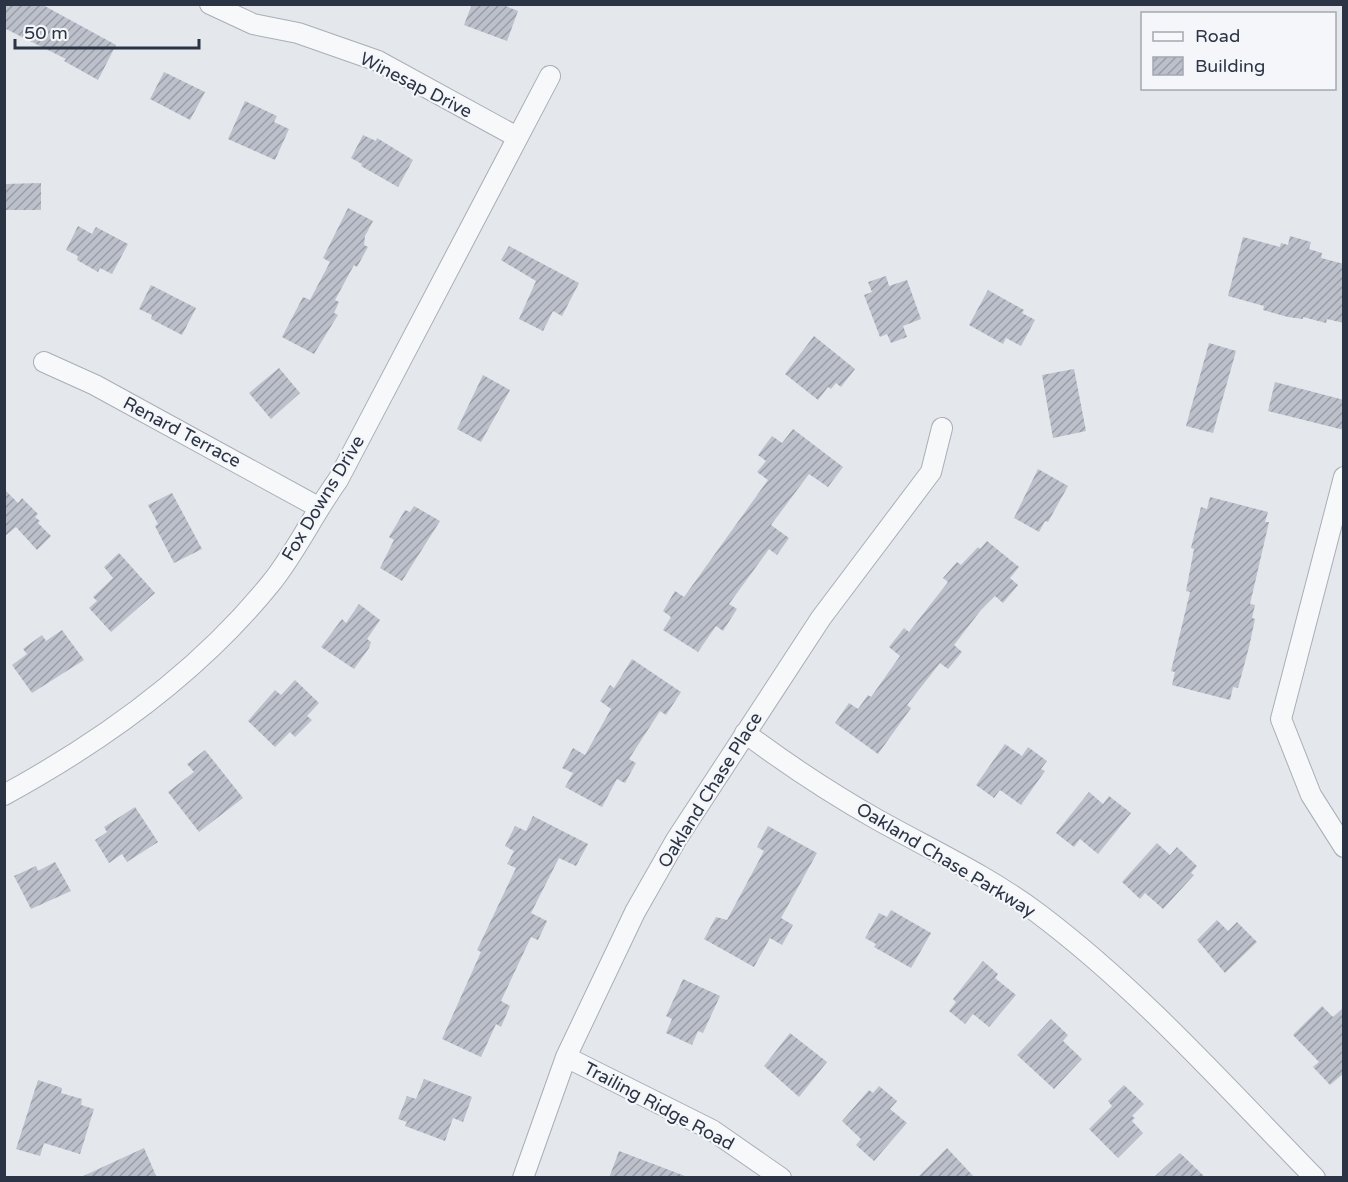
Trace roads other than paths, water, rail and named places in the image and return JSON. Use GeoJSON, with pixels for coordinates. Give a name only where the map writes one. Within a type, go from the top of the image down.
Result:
{"type":"FeatureCollection","features":[{"type":"Feature","properties":{"kind":"street","name":"Winesap Drive"},"geometry":{"type":"LineString","coordinates":[[210,4],[253,24],[298,33],[378,62],[517,138]]}},
{"type":"Feature","properties":{"kind":"street","name":"Fox Downs Drive"},"geometry":{"type":"LineString","coordinates":[[4,795],[42,775],[105,734],[209,651],[272,582],[318,507],[338,480],[550,76]]}},
{"type":"Feature","properties":{"kind":"street","name":"Renard Terrace"},"geometry":{"type":"LineString","coordinates":[[44,362],[95,385],[318,507]]}},
{"type":"Feature","properties":{"kind":"street","name":"Oakland Chase Place"},"geometry":{"type":"LineString","coordinates":[[523,1178],[566,1057],[635,912],[676,840],[821,618],[931,471],[942,428]]}},
{"type":"Feature","properties":{"kind":"street"},"geometry":{"type":"LineString","coordinates":[[1344,477],[1281,719],[1311,795],[1344,847]]}},
{"type":"Feature","properties":{"kind":"street","name":"Oakland Chase Parkway"},"geometry":{"type":"LineString","coordinates":[[745,733],[786,764],[877,819],[986,879],[1038,913],[1141,1001],[1315,1178]]}},
{"type":"Feature","properties":{"kind":"street","name":"Trailing Ridge Road"},"geometry":{"type":"LineString","coordinates":[[566,1057],[712,1130],[781,1178]]}}]}
